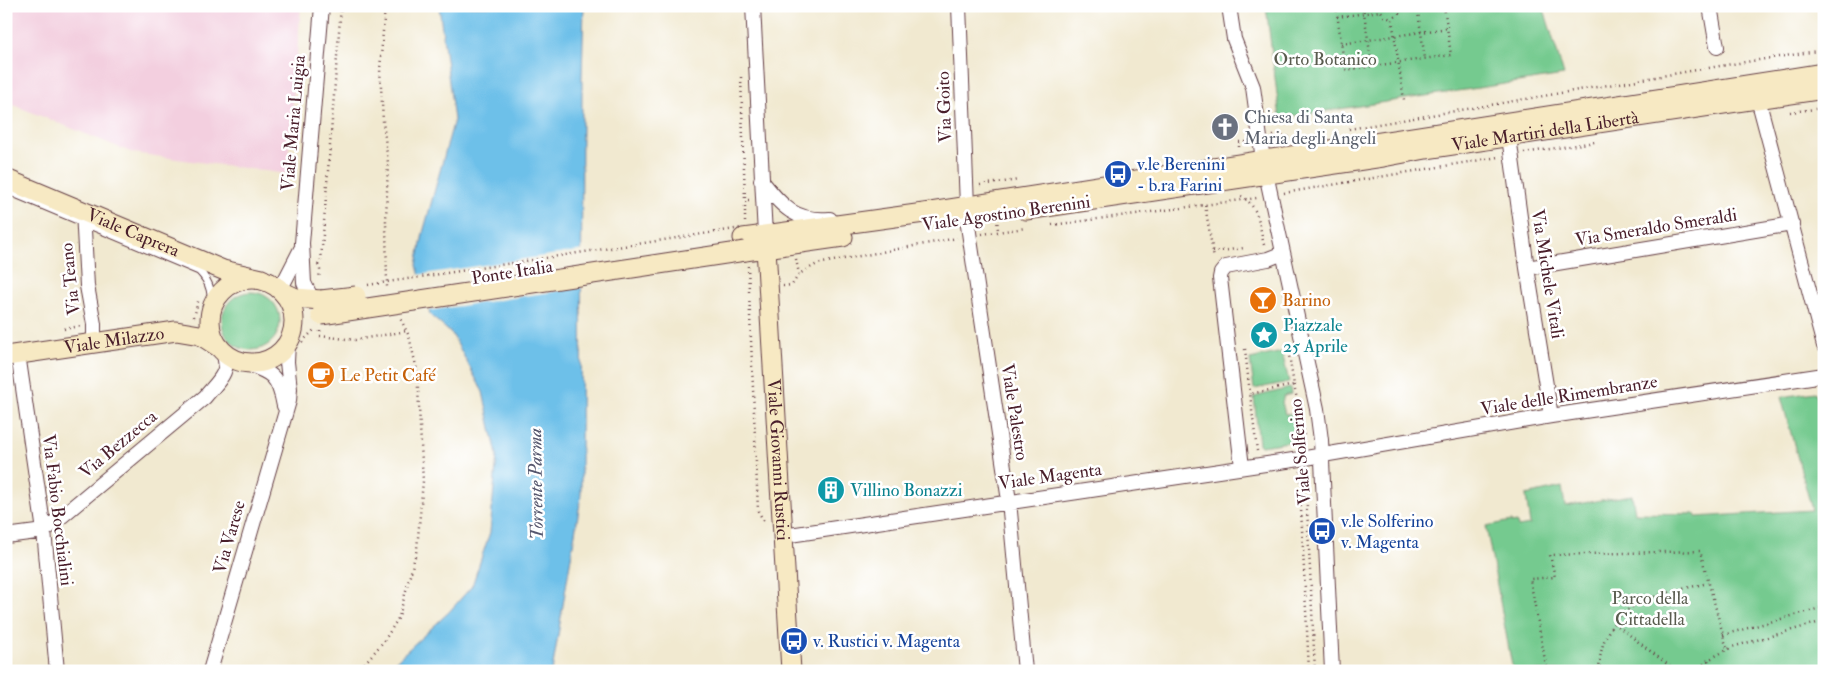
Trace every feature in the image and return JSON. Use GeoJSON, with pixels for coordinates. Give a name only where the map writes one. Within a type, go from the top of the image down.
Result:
{"type":"FeatureCollection","features":[{"type":"Feature","properties":{"kind":"main road"},"geometry":{"type":"LineString","coordinates":[[1265,167],[1413,136],[1824,73]]}},
{"type":"Feature","properties":{"kind":"main road","name":"Viale Martiri della Libertà"},"geometry":{"type":"LineString","coordinates":[[1265,167],[1510,146],[1758,99],[1824,89]]}},
{"type":"Feature","properties":{"kind":"main road","name":"Viale Agostino Berenini"},"geometry":{"type":"LineString","coordinates":[[744,234],[766,242],[1265,167]]}},
{"type":"Feature","properties":{"kind":"main road","name":"Viale Caprera"},"geometry":{"type":"LineString","coordinates":[[6,179],[83,217],[223,270],[262,279]]}},
{"type":"Feature","properties":{"kind":"main road","name":"Viale Agostino Berenini"},"geometry":{"type":"LineString","coordinates":[[766,242],[924,212],[967,212]]}},
{"type":"Feature","properties":{"kind":"main road","name":"Ponte Italia"},"geometry":{"type":"LineString","coordinates":[[291,336],[308,320],[321,313],[744,234]]}},
{"type":"Feature","properties":{"kind":"main road","name":"Viale Giovanni Rustici"},"geometry":{"type":"LineString","coordinates":[[766,242],[776,532],[791,671]]}},
{"type":"Feature","properties":{"kind":"main road"},"geometry":{"type":"LineString","coordinates":[[249,278],[262,279],[282,291],[293,309],[291,336],[275,356],[253,363],[241,362],[230,358],[220,349],[210,332],[210,312],[212,303],[226,286],[249,278]]}},
{"type":"Feature","properties":{"kind":"main road","name":"Ponte Italia"},"geometry":{"type":"LineString","coordinates":[[282,291],[321,313]]}},
{"type":"Feature","properties":{"kind":"main road","name":"Viale Milazzo"},"geometry":{"type":"LineString","coordinates":[[12,355],[176,331],[200,335],[220,349]]}},
{"type":"Feature","properties":{"kind":"street","name":"Viale Maria Luigia"},"geometry":{"type":"LineString","coordinates":[[282,291],[301,250],[302,243],[322,6]]}},
{"type":"Feature","properties":{"kind":"street"},"geometry":{"type":"LineString","coordinates":[[753,6],[761,180],[766,242]]}},
{"type":"Feature","properties":{"kind":"street","name":"Via Goito"},"geometry":{"type":"LineString","coordinates":[[959,6],[967,212]]}},
{"type":"Feature","properties":{"kind":"street","name":"Viale Solferino"},"geometry":{"type":"LineString","coordinates":[[1229,6],[1234,39],[1254,87],[1265,167],[1317,409],[1332,671]]}},
{"type":"Feature","properties":{"kind":"street"},"geometry":{"type":"LineString","coordinates":[[1710,6],[1716,47]]}},
{"type":"Feature","properties":{"kind":"street"},"geometry":{"type":"LineString","coordinates":[[1758,99],[1824,346]]}},
{"type":"Feature","properties":{"kind":"street","name":"Via Michele Vitali"},"geometry":{"type":"LineString","coordinates":[[1510,146],[1527,268],[1551,416]]}},
{"type":"Feature","properties":{"kind":"street"},"geometry":{"type":"LineString","coordinates":[[761,180],[787,209],[798,216],[809,219],[831,219],[870,212],[924,212]]}},
{"type":"Feature","properties":{"kind":"street","name":"Viale Palestro"},"geometry":{"type":"LineString","coordinates":[[967,212],[1009,501],[1025,671]]}},
{"type":"Feature","properties":{"kind":"street","name":"Via Teano"},"geometry":{"type":"LineString","coordinates":[[83,217],[87,286],[94,324],[94,342]]}},
{"type":"Feature","properties":{"kind":"street","name":"Via Smeraldo Smeraldi"},"geometry":{"type":"LineString","coordinates":[[1527,268],[1792,224]]}},
{"type":"Feature","properties":{"kind":"street","name":"Viale Maria Luigia"},"geometry":{"type":"LineString","coordinates":[[302,243],[303,278],[307,291],[321,313]]}},
{"type":"Feature","properties":{"kind":"street"},"geometry":{"type":"LineString","coordinates":[[1242,467],[1220,284],[1221,273],[1223,269],[1230,265],[1265,259],[1283,252]]}},
{"type":"Feature","properties":{"kind":"street","name":"Via Varese"},"geometry":{"type":"LineString","coordinates":[[210,671],[290,393],[287,368],[291,336]]}},
{"type":"Feature","properties":{"kind":"street","name":"Via Bezzecca"},"geometry":{"type":"LineString","coordinates":[[44,531],[204,397],[224,375],[226,365],[220,349]]}},
{"type":"Feature","properties":{"kind":"street","name":"Via Fabio Bocchialini"},"geometry":{"type":"LineString","coordinates":[[12,355],[44,531],[57,671]]}},
{"type":"Feature","properties":{"kind":"street","name":"Via Varese"},"geometry":{"type":"LineString","coordinates":[[241,362],[266,372],[275,378],[281,392],[284,406],[283,414]]}},
{"type":"Feature","properties":{"kind":"street","name":"Viale delle Rimembranze"},"geometry":{"type":"LineString","coordinates":[[1321,454],[1551,416],[1824,375]]}},
{"type":"Feature","properties":{"kind":"street","name":"Viale Magenta"},"geometry":{"type":"LineString","coordinates":[[776,532],[1009,501],[1259,465],[1321,454]]}},
{"type":"Feature","properties":{"kind":"street"},"geometry":{"type":"LineString","coordinates":[[6,536],[44,531]]}},
{"type":"Feature","properties":{"kind":"lane","name":"Viale Caprera"},"geometry":{"type":"LineString","coordinates":[[6,190],[83,217],[199,271],[207,281],[211,291],[210,312]]}},
{"type":"Feature","properties":{"kind":"path"},"geometry":{"type":"LineString","coordinates":[[304,263],[317,266],[321,260],[341,6]]}},
{"type":"Feature","properties":{"kind":"path"},"geometry":{"type":"LineString","coordinates":[[385,6],[380,69],[388,163],[385,230],[388,296]]}},
{"type":"Feature","properties":{"kind":"path"},"geometry":{"type":"LineString","coordinates":[[1336,6],[1345,70],[1452,55],[1444,6]]}},
{"type":"Feature","properties":{"kind":"path"},"geometry":{"type":"LineString","coordinates":[[1363,6],[1372,66]]}},
{"type":"Feature","properties":{"kind":"path"},"geometry":{"type":"LineString","coordinates":[[1382,6],[1381,11],[1384,16],[1392,19]]}},
{"type":"Feature","properties":{"kind":"path"},"geometry":{"type":"LineString","coordinates":[[1392,19],[1399,14],[1399,7],[1412,6]]}},
{"type":"Feature","properties":{"kind":"path"},"geometry":{"type":"LineString","coordinates":[[1417,6],[1425,59]]}},
{"type":"Feature","properties":{"kind":"path"},"geometry":{"type":"LineString","coordinates":[[1337,17],[1381,11]]}},
{"type":"Feature","properties":{"kind":"path"},"geometry":{"type":"LineString","coordinates":[[1392,19],[1404,100]]}},
{"type":"Feature","properties":{"kind":"path"},"geometry":{"type":"LineString","coordinates":[[1341,44],[1448,28]]}},
{"type":"Feature","properties":{"kind":"path"},"geometry":{"type":"LineString","coordinates":[[1342,130],[1823,50],[1824,56]]}},
{"type":"Feature","properties":{"kind":"path"},"geometry":{"type":"LineString","coordinates":[[360,286],[744,234],[745,200],[741,70]]}},
{"type":"Feature","properties":{"kind":"path"},"geometry":{"type":"LineString","coordinates":[[1788,113],[1824,108]]}},
{"type":"Feature","properties":{"kind":"path"},"geometry":{"type":"LineString","coordinates":[[1239,151],[1239,142],[1279,134],[1292,138]]}},
{"type":"Feature","properties":{"kind":"path"},"geometry":{"type":"LineString","coordinates":[[1048,225],[1248,200],[1510,146],[1597,142]]}},
{"type":"Feature","properties":{"kind":"path"},"geometry":{"type":"LineString","coordinates":[[748,290],[792,285],[799,274],[818,264],[967,212],[992,183],[1021,180]]}},
{"type":"Feature","properties":{"kind":"path"},"geometry":{"type":"LineString","coordinates":[[745,200],[762,198]]}},
{"type":"Feature","properties":{"kind":"path"},"geometry":{"type":"LineString","coordinates":[[1248,200],[1258,213],[1265,259]]}},
{"type":"Feature","properties":{"kind":"path"},"geometry":{"type":"LineString","coordinates":[[1205,205],[1212,252],[1215,262],[1223,269]]}},
{"type":"Feature","properties":{"kind":"path"},"geometry":{"type":"LineString","coordinates":[[967,212],[1028,228]]}},
{"type":"Feature","properties":{"kind":"path"},"geometry":{"type":"LineString","coordinates":[[1212,252],[1258,246],[1265,259]]}},
{"type":"Feature","properties":{"kind":"path"},"geometry":{"type":"LineString","coordinates":[[749,269],[748,290],[758,511],[776,532]]}},
{"type":"Feature","properties":{"kind":"path"},"geometry":{"type":"LineString","coordinates":[[321,313],[320,336],[356,340],[408,331]]}},
{"type":"Feature","properties":{"kind":"path"},"geometry":{"type":"LineString","coordinates":[[358,671],[384,641],[399,617],[418,549],[423,500],[423,464],[417,370],[408,331],[398,315]]}},
{"type":"Feature","properties":{"kind":"path"},"geometry":{"type":"LineString","coordinates":[[1287,342],[1304,433],[1303,441],[1299,447],[1307,478],[1315,671]]}},
{"type":"Feature","properties":{"kind":"path"},"geometry":{"type":"LineString","coordinates":[[1245,349],[1259,465]]}},
{"type":"Feature","properties":{"kind":"path"},"geometry":{"type":"LineString","coordinates":[[1250,394],[1294,385]]}},
{"type":"Feature","properties":{"kind":"path"},"geometry":{"type":"LineString","coordinates":[[1303,458],[1310,671]]}},
{"type":"Feature","properties":{"kind":"path"},"geometry":{"type":"LineString","coordinates":[[1547,671],[1530,579],[1555,577],[1550,555],[1700,551],[1727,649]]}},
{"type":"Feature","properties":{"kind":"path"},"geometry":{"type":"LineString","coordinates":[[1599,671],[1602,644],[1614,623],[1627,610],[1641,601],[1709,583]]}},
{"type":"Feature","properties":{"kind":"path"},"geometry":{"type":"LineString","coordinates":[[1724,636],[1824,607]]}},
{"type":"Feature","properties":{"kind":"path"},"geometry":{"type":"LineString","coordinates":[[1696,671],[1708,660],[1727,649],[1824,621]]}},
{"type":"Feature","properties":{"kind":"path"},"geometry":{"type":"LineString","coordinates":[[1614,623],[1676,671]]}},
{"type":"Feature","properties":{"kind":"path"},"geometry":{"type":"LineString","coordinates":[[1708,660],[1711,671]]}},
{"type":"Feature","properties":{"kind":"shaded area"},"geometry":{"type":"Polygon","coordinates":[[[6,6],[301,6],[287,174],[133,153],[6,102],[6,6]]]}},
{"type":"Feature","properties":{"kind":"green space","name":"Orto Botanico"},"geometry":{"type":"Polygon","coordinates":[[[1266,6],[1543,6],[1564,75],[1280,118],[1266,6]]]}},
{"type":"Feature","properties":{"kind":"green space"},"geometry":{"type":"Polygon","coordinates":[[[251,292],[262,294],[275,305],[280,321],[278,332],[267,345],[251,350],[240,348],[227,337],[222,321],[224,310],[235,297],[251,292]]]}},
{"type":"Feature","properties":{"kind":"green space"},"geometry":{"type":"Polygon","coordinates":[[[1282,352],[1289,382],[1254,389],[1250,359],[1282,352]]]}},
{"type":"Feature","properties":{"kind":"green space"},"geometry":{"type":"Polygon","coordinates":[[[1290,388],[1291,394],[1284,396],[1282,402],[1285,414],[1296,414],[1299,437],[1295,441],[1261,446],[1259,444],[1254,397],[1290,388]]]}},
{"type":"Feature","properties":{"kind":"green space","name":"Parco della Cittadella"},"geometry":{"type":"Polygon","coordinates":[[[1815,392],[1824,424],[1824,671],[1513,671],[1486,526],[1512,521],[1512,523],[1517,522],[1518,527],[1530,525],[1526,495],[1562,487],[1565,506],[1632,495],[1635,513],[1695,514],[1696,517],[1812,510],[1781,397],[1815,392]]]}},
{"type":"Feature","properties":{"kind":"water","name":"Torrente Parma"},"geometry":{"type":"Polygon","coordinates":[[[439,6],[584,6],[582,77],[581,497],[552,671],[385,671],[449,612],[472,586],[490,532],[497,455],[483,392],[452,334],[430,315],[417,265],[423,233],[454,120],[439,6]]]}},
{"type":"Feature","properties":{"kind":"pier"},"geometry":{"type":"Polygon","coordinates":[[[584,250],[584,287],[427,311],[417,275],[584,250]]]}},
{"type":"Feature","properties":{"kind":"place","name":"Chiesa di Santa Maria degli Angeli"},"geometry":{"type":"Point","coordinates":[1225,127]}},
{"type":"Feature","properties":{"kind":"place","name":"v.le Berenini - b.ra Farini"},"geometry":{"type":"Point","coordinates":[1118,174]}},
{"type":"Feature","properties":{"kind":"place","name":"Barino"},"geometry":{"type":"Point","coordinates":[1263,300]}},
{"type":"Feature","properties":{"kind":"place","name":"Piazzale 25 Aprile"},"geometry":{"type":"Point","coordinates":[1264,335]}},
{"type":"Feature","properties":{"kind":"place","name":"Le Petit Café"},"geometry":{"type":"Point","coordinates":[321,375]}},
{"type":"Feature","properties":{"kind":"place","name":"Villino Bonazzi"},"geometry":{"type":"Point","coordinates":[831,490]}},
{"type":"Feature","properties":{"kind":"place","name":"v.le Solferino v. Magenta"},"geometry":{"type":"Point","coordinates":[1322,531]}},
{"type":"Feature","properties":{"kind":"place","name":"v. Rustici v. Magenta"},"geometry":{"type":"Point","coordinates":[794,641]}}]}
